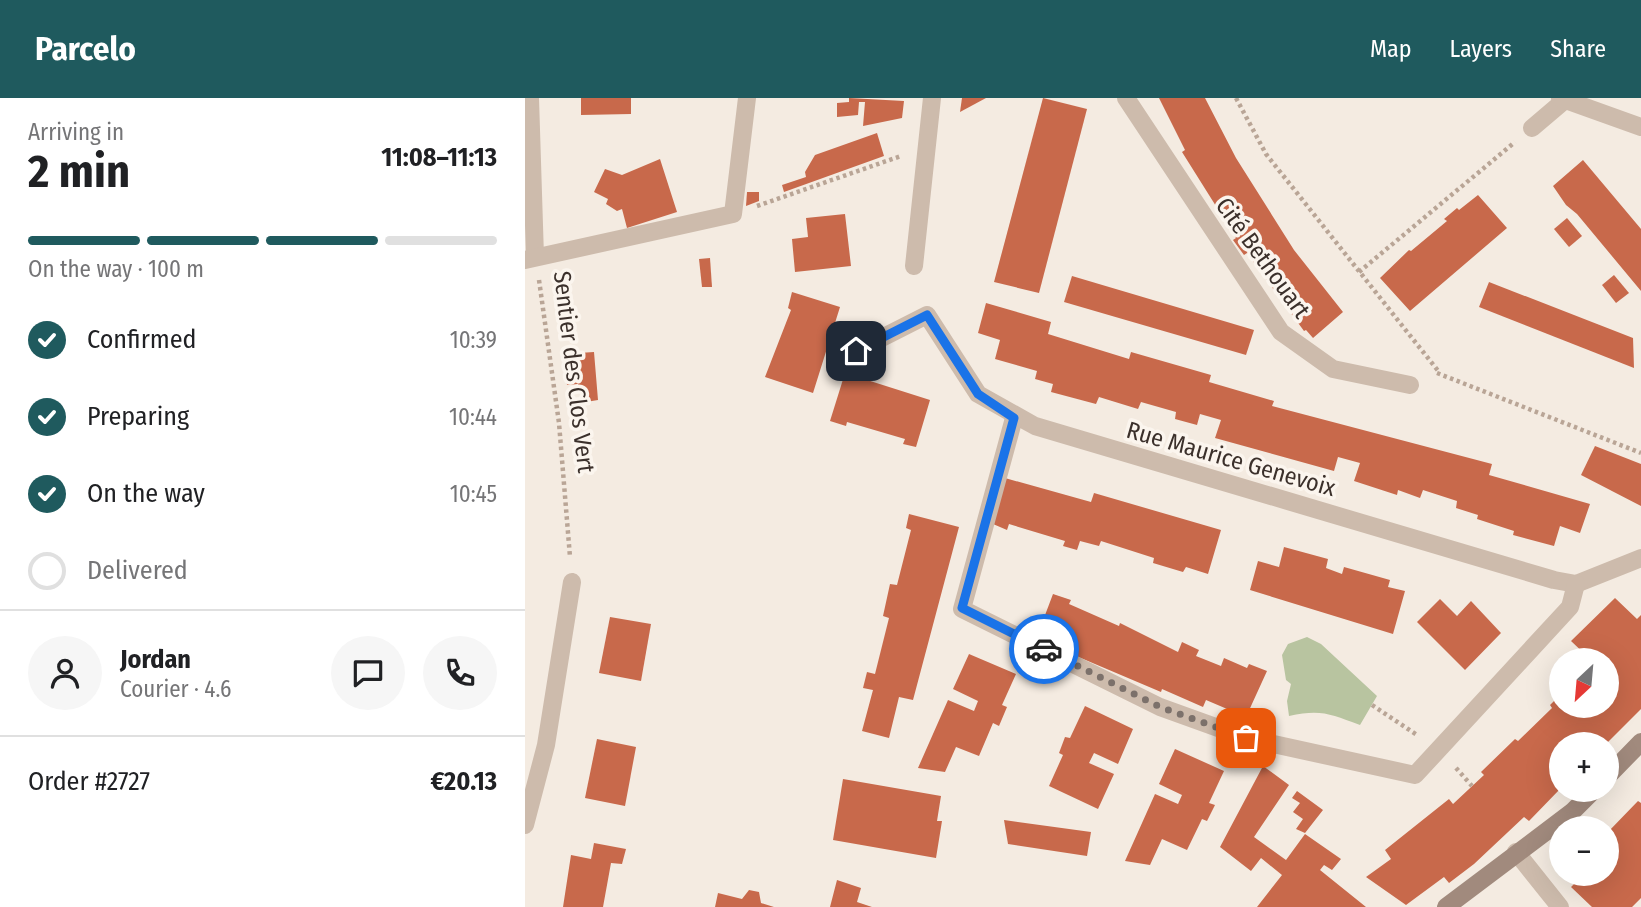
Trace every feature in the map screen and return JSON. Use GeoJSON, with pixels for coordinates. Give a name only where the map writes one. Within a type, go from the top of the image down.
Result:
{"type":"FeatureCollection","features":[{"type":"Feature","properties":{"kind":"main road"},"geometry":{"type":"LineString","coordinates":[[1619,764],[1641,741]]}},
{"type":"Feature","properties":{"kind":"main road"},"geometry":{"type":"LineString","coordinates":[[1446,907],[1582,802]]}},
{"type":"Feature","properties":{"kind":"street"},"geometry":{"type":"LineString","coordinates":[[530,98],[530,258],[733,214],[747,98]]}},
{"type":"Feature","properties":{"kind":"street"},"geometry":{"type":"LineString","coordinates":[[914,266],[932,98]]}},
{"type":"Feature","properties":{"kind":"street","name":"Cité Bethouart"},"geometry":{"type":"LineString","coordinates":[[1126,98],[1281,332],[1333,369],[1409,385]]}},
{"type":"Feature","properties":{"kind":"street"},"geometry":{"type":"LineString","coordinates":[[1532,128],[1563,99],[1641,127]]}},
{"type":"Feature","properties":{"kind":"street","name":"Rue Maurice Genevoix"},"geometry":{"type":"LineString","coordinates":[[856,351],[927,315],[978,394],[1014,418],[1576,584]]}},
{"type":"Feature","properties":{"kind":"street"},"geometry":{"type":"LineString","coordinates":[[1014,418],[962,608],[1160,707],[1246,738],[1415,775],[1570,607],[1576,584],[1641,558]]}},
{"type":"Feature","properties":{"kind":"street"},"geometry":{"type":"LineString","coordinates":[[525,825],[546,745],[572,582]]}},
{"type":"Feature","properties":{"kind":"street"},"geometry":{"type":"LineString","coordinates":[[1516,852],[1560,907]]}},
{"type":"Feature","properties":{"kind":"path"},"geometry":{"type":"LineString","coordinates":[[1236,98],[1266,154],[1439,373],[1641,453]]}},
{"type":"Feature","properties":{"kind":"path"},"geometry":{"type":"LineString","coordinates":[[1359,272],[1532,128]]}},
{"type":"Feature","properties":{"kind":"path"},"geometry":{"type":"LineString","coordinates":[[733,214],[907,155]]}},
{"type":"Feature","properties":{"kind":"path","name":"Sentier des Clos Vert"},"geometry":{"type":"LineString","coordinates":[[530,258],[559,423],[572,582]]}},
{"type":"Feature","properties":{"kind":"path"},"geometry":{"type":"LineString","coordinates":[[1409,385],[1439,373]]}},
{"type":"Feature","properties":{"kind":"path"},"geometry":{"type":"LineString","coordinates":[[1372,705],[1438,749]]}},
{"type":"Feature","properties":{"kind":"green space"},"geometry":{"type":"Polygon","coordinates":[[[1307,637],[1321,644],[1377,696],[1360,725],[1325,714],[1289,716],[1287,701],[1291,684],[1286,680],[1282,655],[1288,644],[1307,637]]]}},
{"type":"Feature","properties":{"kind":"building"},"geometry":{"type":"Polygon","coordinates":[[[581,98],[631,98],[631,114],[581,115],[581,98]]]}},
{"type":"Feature","properties":{"kind":"building"},"geometry":{"type":"Polygon","coordinates":[[[849,98],[904,101],[902,118],[863,126],[865,102],[859,102],[858,115],[837,117],[837,103],[849,102],[849,98]]]}},
{"type":"Feature","properties":{"kind":"building"},"geometry":{"type":"Polygon","coordinates":[[[962,98],[986,98],[960,112],[962,98]]]}},
{"type":"Feature","properties":{"kind":"building"},"geometry":{"type":"Polygon","coordinates":[[[1043,98],[1087,109],[1039,293],[994,282],[1043,98]]]}},
{"type":"Feature","properties":{"kind":"building"},"geometry":{"type":"Polygon","coordinates":[[[1159,98],[1205,98],[1236,158],[1294,250],[1343,312],[1313,338],[1304,331],[1247,253],[1244,255],[1233,240],[1236,238],[1182,152],[1185,150],[1159,98]]]}},
{"type":"Feature","properties":{"kind":"building"},"geometry":{"type":"Polygon","coordinates":[[[877,133],[884,156],[784,192],[782,185],[806,177],[805,172],[815,155],[877,133]]]}},
{"type":"Feature","properties":{"kind":"building"},"geometry":{"type":"Polygon","coordinates":[[[660,159],[677,212],[627,228],[622,209],[617,211],[606,204],[608,199],[594,192],[605,169],[622,175],[660,159]]]}},
{"type":"Feature","properties":{"kind":"building"},"geometry":{"type":"Polygon","coordinates":[[[1583,160],[1641,229],[1641,291],[1577,214],[1566,205],[1553,186],[1583,160]]]}},
{"type":"Feature","properties":{"kind":"building"},"geometry":{"type":"Polygon","coordinates":[[[747,192],[759,192],[759,201],[746,206],[747,192]]]}},
{"type":"Feature","properties":{"kind":"building"},"geometry":{"type":"Polygon","coordinates":[[[1478,195],[1507,228],[1410,311],[1380,278],[1409,250],[1447,221],[1444,219],[1478,195]]]}},
{"type":"Feature","properties":{"kind":"building"},"geometry":{"type":"Polygon","coordinates":[[[845,214],[851,266],[795,272],[792,239],[808,237],[806,218],[845,214]]]}},
{"type":"Feature","properties":{"kind":"building"},"geometry":{"type":"Polygon","coordinates":[[[1567,218],[1582,236],[1569,247],[1554,229],[1567,218]]]}},
{"type":"Feature","properties":{"kind":"building"},"geometry":{"type":"Polygon","coordinates":[[[710,258],[712,287],[702,287],[699,259],[710,258]]]}},
{"type":"Feature","properties":{"kind":"building"},"geometry":{"type":"Polygon","coordinates":[[[1614,275],[1629,293],[1616,303],[1602,285],[1614,275]]]}},
{"type":"Feature","properties":{"kind":"building"},"geometry":{"type":"Polygon","coordinates":[[[1072,276],[1254,330],[1246,355],[1064,302],[1072,276]]]}},
{"type":"Feature","properties":{"kind":"building"},"geometry":{"type":"Polygon","coordinates":[[[1489,282],[1633,338],[1634,368],[1479,307],[1489,282]]]}},
{"type":"Feature","properties":{"kind":"building"},"geometry":{"type":"Polygon","coordinates":[[[792,292],[840,307],[813,393],[765,377],[791,310],[788,308],[792,292]]]}},
{"type":"Feature","properties":{"kind":"building"},"geometry":{"type":"Polygon","coordinates":[[[986,303],[1051,322],[1048,334],[1129,359],[1131,352],[1211,375],[1209,382],[1274,401],[1272,406],[1492,464],[1489,475],[1590,504],[1580,533],[1560,526],[1554,546],[1513,535],[1514,531],[1477,519],[1478,515],[1456,508],[1457,501],[1423,490],[1420,498],[1398,490],[1397,495],[1354,481],[1360,463],[1338,457],[1334,471],[1215,438],[1221,420],[1200,414],[1197,425],[1175,419],[1176,412],[1141,402],[1138,409],[1099,397],[1096,404],[1051,392],[1053,384],[1035,379],[1037,371],[995,359],[1000,340],[978,333],[986,303]]]}},
{"type":"Feature","properties":{"kind":"building"},"geometry":{"type":"Polygon","coordinates":[[[594,352],[598,400],[586,402],[586,392],[578,393],[578,384],[567,385],[564,354],[594,352]]]}},
{"type":"Feature","properties":{"kind":"building"},"geometry":{"type":"Polygon","coordinates":[[[845,373],[930,400],[916,447],[903,444],[905,439],[847,422],[846,426],[830,421],[845,373]]]}},
{"type":"Feature","properties":{"kind":"building"},"geometry":{"type":"Polygon","coordinates":[[[1595,446],[1641,464],[1641,506],[1581,475],[1595,446]]]}},
{"type":"Feature","properties":{"kind":"building"},"geometry":{"type":"Polygon","coordinates":[[[1005,478],[1091,502],[1094,493],[1221,530],[1208,574],[1186,567],[1183,572],[1153,563],[1154,558],[1101,541],[1099,546],[1080,541],[1077,550],[1063,546],[1065,541],[1009,524],[1007,530],[993,524],[1005,478]]]}},
{"type":"Feature","properties":{"kind":"building"},"geometry":{"type":"Polygon","coordinates":[[[909,514],[959,527],[913,700],[899,697],[889,738],[862,731],[873,690],[863,688],[867,672],[875,674],[889,618],[883,616],[890,584],[897,585],[911,530],[906,528],[909,514]]]}},
{"type":"Feature","properties":{"kind":"building"},"geometry":{"type":"Polygon","coordinates":[[[1284,547],[1328,559],[1326,568],[1342,574],[1344,567],[1390,580],[1388,587],[1405,591],[1393,634],[1250,590],[1258,561],[1279,567],[1284,547]]]}},
{"type":"Feature","properties":{"kind":"building"},"geometry":{"type":"Polygon","coordinates":[[[1053,594],[1071,600],[1069,604],[1119,626],[1120,623],[1178,652],[1182,642],[1199,650],[1196,656],[1221,666],[1224,658],[1247,668],[1249,664],[1267,671],[1246,717],[1206,700],[1203,707],[1162,689],[1161,692],[1036,639],[1053,594]]]}},
{"type":"Feature","properties":{"kind":"building"},"geometry":{"type":"Polygon","coordinates":[[[1615,598],[1637,619],[1641,615],[1641,709],[1618,732],[1549,732],[1549,800],[1529,821],[1524,817],[1474,864],[1449,883],[1444,877],[1406,905],[1366,877],[1391,859],[1385,850],[1449,799],[1453,804],[1484,775],[1481,772],[1515,739],[1518,741],[1549,711],[1549,718],[1619,718],[1619,648],[1578,648],[1571,641],[1615,598]]]}},
{"type":"Feature","properties":{"kind":"building"},"geometry":{"type":"Polygon","coordinates":[[[1440,599],[1457,616],[1471,601],[1501,633],[1465,670],[1417,622],[1440,599]]]}},
{"type":"Feature","properties":{"kind":"building"},"geometry":{"type":"Polygon","coordinates":[[[610,617],[651,624],[641,681],[599,673],[610,617]]]}},
{"type":"Feature","properties":{"kind":"building"},"geometry":{"type":"Polygon","coordinates":[[[969,654],[1016,674],[1002,705],[1007,707],[999,726],[993,723],[979,756],[956,747],[945,772],[918,768],[948,700],[974,711],[978,701],[953,689],[969,654]]]}},
{"type":"Feature","properties":{"kind":"building"},"geometry":{"type":"Polygon","coordinates":[[[1085,706],[1133,729],[1118,764],[1094,753],[1089,763],[1114,774],[1098,809],[1049,786],[1063,755],[1059,753],[1065,737],[1070,738],[1085,706]]]}},
{"type":"Feature","properties":{"kind":"building"},"geometry":{"type":"Polygon","coordinates":[[[597,739],[636,747],[625,806],[585,798],[597,739]]]}},
{"type":"Feature","properties":{"kind":"building"},"geometry":{"type":"Polygon","coordinates":[[[1175,749],[1224,771],[1209,803],[1215,805],[1207,821],[1202,819],[1187,850],[1162,839],[1150,865],[1125,861],[1155,794],[1178,804],[1182,795],[1159,784],[1175,749]]]}},
{"type":"Feature","properties":{"kind":"building"},"geometry":{"type":"Polygon","coordinates":[[[1263,766],[1289,785],[1254,837],[1286,860],[1305,834],[1341,859],[1332,870],[1324,865],[1320,870],[1366,907],[1257,907],[1282,875],[1261,858],[1251,871],[1220,847],[1263,766]]]}},
{"type":"Feature","properties":{"kind":"building"},"geometry":{"type":"Polygon","coordinates":[[[843,779],[941,796],[937,821],[942,821],[936,858],[833,840],[843,779]]]}},
{"type":"Feature","properties":{"kind":"building"},"geometry":{"type":"Polygon","coordinates":[[[1297,791],[1323,810],[1305,833],[1296,829],[1303,819],[1293,812],[1300,803],[1292,798],[1297,791]]]}},
{"type":"Feature","properties":{"kind":"building"},"geometry":{"type":"Polygon","coordinates":[[[1638,801],[1641,803],[1641,898],[1632,907],[1592,907],[1571,887],[1619,886],[1619,821],[1638,801]]]}},
{"type":"Feature","properties":{"kind":"building"},"geometry":{"type":"Polygon","coordinates":[[[1004,820],[1091,832],[1087,856],[1008,844],[1004,820]]]}},
{"type":"Feature","properties":{"kind":"building"},"geometry":{"type":"Polygon","coordinates":[[[594,843],[626,849],[622,864],[611,863],[603,907],[563,907],[571,855],[591,859],[594,843]]]}},
{"type":"Feature","properties":{"kind":"building"},"geometry":{"type":"Polygon","coordinates":[[[837,880],[861,888],[857,902],[872,907],[830,907],[837,880]]]}},
{"type":"Feature","properties":{"kind":"building"},"geometry":{"type":"Polygon","coordinates":[[[749,890],[759,892],[761,903],[774,907],[715,907],[718,893],[742,899],[749,890]]]}},
{"type":"Feature","properties":{"kind":"way so far"},"geometry":{"type":"LineString","coordinates":[[1044,649],[1160,707],[1246,738]]}},
{"type":"Feature","properties":{"kind":"route"},"geometry":{"type":"LineString","coordinates":[[856,351],[927,315],[978,394],[1014,418],[962,608],[1044,649]]}}]}
